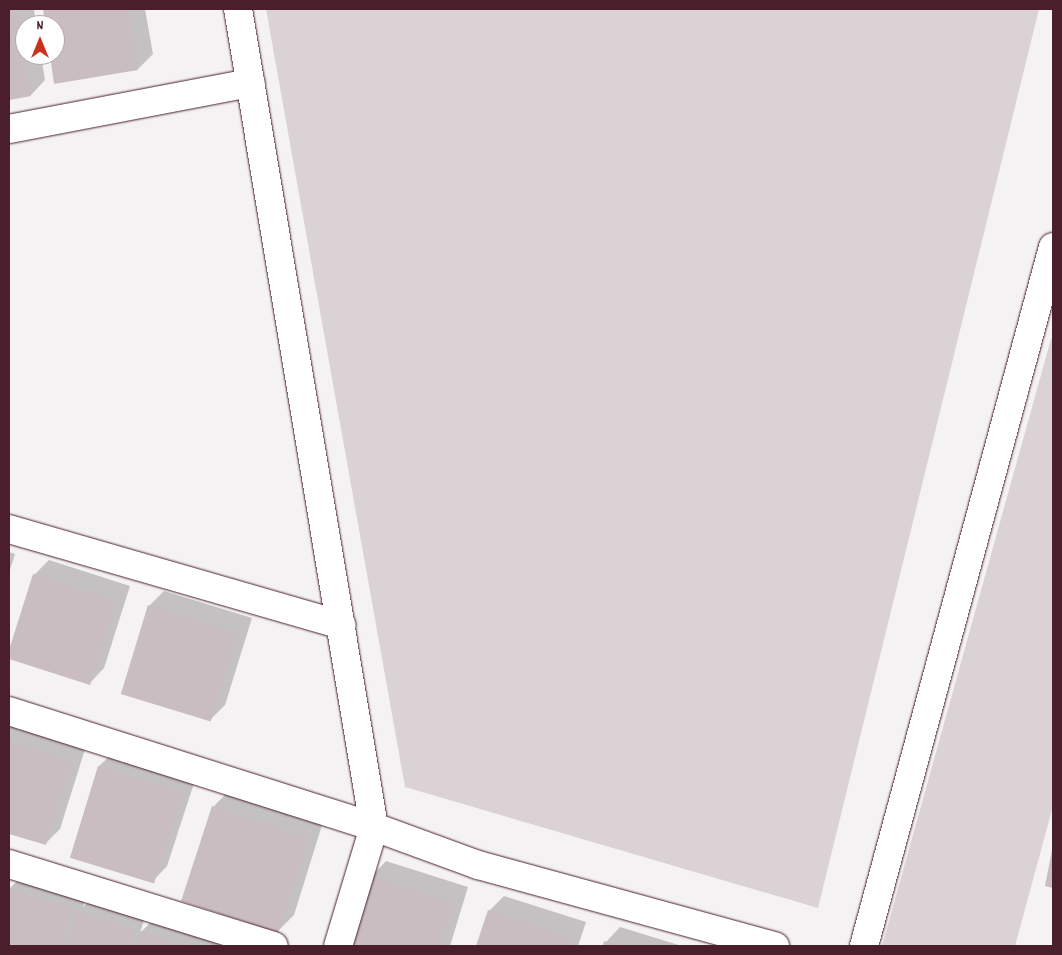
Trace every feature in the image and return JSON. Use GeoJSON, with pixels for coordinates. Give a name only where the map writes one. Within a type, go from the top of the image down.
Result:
{"type":"FeatureCollection","features":[{"type":"Feature","properties":{"kind":"street"},"geometry":{"type":"LineString","coordinates":[[238,9],[374,827],[338,946]]}},
{"type":"Feature","properties":{"kind":"street"},"geometry":{"type":"LineString","coordinates":[[9,129],[251,83]]}},
{"type":"Feature","properties":{"kind":"street"},"geometry":{"type":"LineString","coordinates":[[864,946],[1053,246]]}},
{"type":"Feature","properties":{"kind":"street"},"geometry":{"type":"LineString","coordinates":[[9,529],[341,625]]}},
{"type":"Feature","properties":{"kind":"street"},"geometry":{"type":"LineString","coordinates":[[9,711],[374,827],[478,865],[775,946]]}},
{"type":"Feature","properties":{"kind":"street"},"geometry":{"type":"LineString","coordinates":[[9,864],[274,946]]}},
{"type":"Feature","properties":{"kind":"shaded area"},"geometry":{"type":"Polygon","coordinates":[[[266,9],[1039,9],[818,908],[405,787],[266,9]]]}},
{"type":"Feature","properties":{"kind":"shaded area"},"geometry":{"type":"Polygon","coordinates":[[[1051,339],[1053,339],[1053,806],[1015,946],[882,946],[1051,339]]]}},
{"type":"Feature","properties":{"kind":"building"},"geometry":{"type":"Polygon","coordinates":[[[9,9],[17,9],[18,15],[15,15],[15,65],[26,65],[31,96],[9,100],[9,9]]]}},
{"type":"Feature","properties":{"kind":"building"},"geometry":{"type":"Polygon","coordinates":[[[43,9],[128,9],[138,70],[54,84],[51,65],[65,65],[65,15],[44,15],[43,9]]]}},
{"type":"Feature","properties":{"kind":"building"},"geometry":{"type":"Polygon","coordinates":[[[33,574],[116,600],[90,685],[9,659],[9,650],[33,574]]]}},
{"type":"Feature","properties":{"kind":"building"},"geometry":{"type":"Polygon","coordinates":[[[148,605],[238,632],[211,721],[121,694],[148,605]]]}},
{"type":"Feature","properties":{"kind":"building"},"geometry":{"type":"Polygon","coordinates":[[[9,741],[72,761],[46,845],[9,834],[9,741]]]}},
{"type":"Feature","properties":{"kind":"building"},"geometry":{"type":"Polygon","coordinates":[[[98,766],[182,792],[154,884],[70,858],[98,766]]]}},
{"type":"Feature","properties":{"kind":"building"},"geometry":{"type":"Polygon","coordinates":[[[212,806],[309,838],[278,933],[181,901],[212,806]]]}},
{"type":"Feature","properties":{"kind":"building"},"geometry":{"type":"Polygon","coordinates":[[[1053,850],[1053,888],[1045,886],[1053,850]]]}},
{"type":"Feature","properties":{"kind":"building"},"geometry":{"type":"Polygon","coordinates":[[[370,876],[454,902],[440,946],[348,946],[370,876]]]}},
{"type":"Feature","properties":{"kind":"building"},"geometry":{"type":"Polygon","coordinates":[[[9,888],[73,908],[61,946],[9,946],[9,888]]]}},
{"type":"Feature","properties":{"kind":"building"},"geometry":{"type":"Polygon","coordinates":[[[488,910],[572,937],[569,946],[476,946],[488,910]]]}},
{"type":"Feature","properties":{"kind":"building"},"geometry":{"type":"Polygon","coordinates":[[[76,912],[135,930],[130,946],[65,946],[76,912]]]}},
{"type":"Feature","properties":{"kind":"building"},"geometry":{"type":"Polygon","coordinates":[[[140,931],[187,946],[135,946],[140,931]]]}},
{"type":"Feature","properties":{"kind":"building"},"geometry":{"type":"Polygon","coordinates":[[[604,941],[619,946],[603,946],[604,941]]]}}]}
